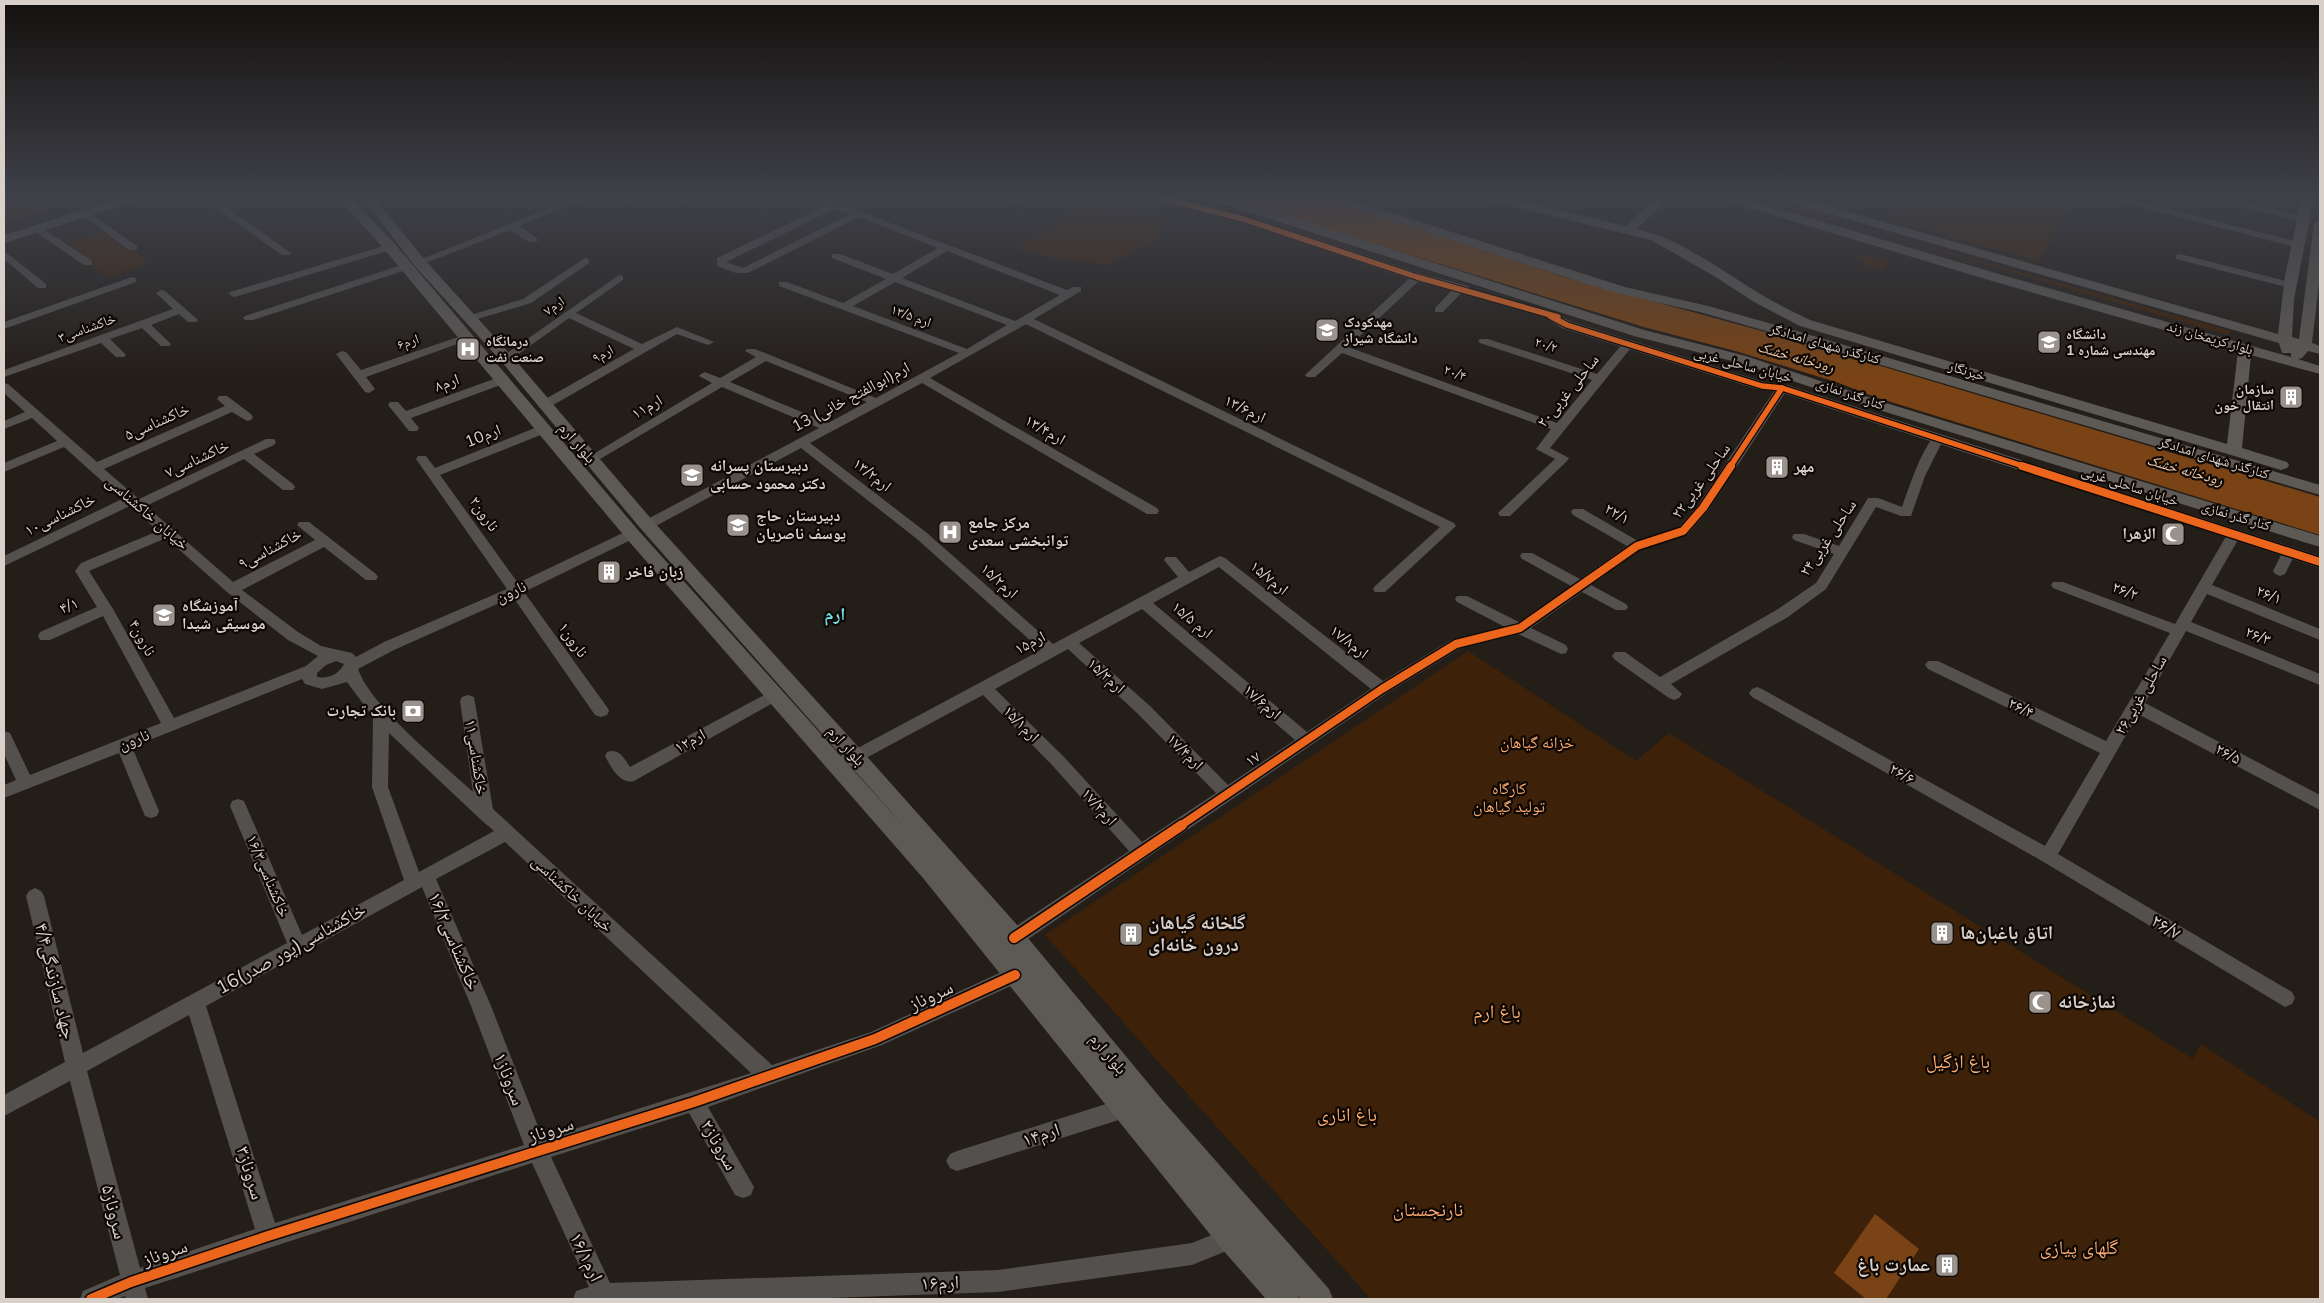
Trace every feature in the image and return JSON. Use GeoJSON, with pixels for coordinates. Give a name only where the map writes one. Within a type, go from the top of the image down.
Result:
{"type":"FeatureCollection","features":[{"type":"Feature","properties":{"kind":"main road","name":"بلوار ارم"},"geometry":{"type":"LineString","coordinates":[[404,258],[472,327],[506,358],[535,403],[544,429],[640,530],[847,761],[1014,938],[1154,1110],[1320,1299]]}},
{"type":"Feature","properties":{"kind":"main road","name":"بلوار ارم"},"geometry":{"type":"LineString","coordinates":[[408,258],[412,264]]}},
{"type":"Feature","properties":{"kind":"main road","name":"خیابان ساحلی غربی"},"geometry":{"type":"LineString","coordinates":[[1360,258],[1550,316],[1572,319],[1673,350],[1769,380],[1782,388]]}},
{"type":"Feature","properties":{"kind":"main road","name":"کنار گذر نمازی"},"geometry":{"type":"LineString","coordinates":[[1405,258],[1639,333],[1742,358],[1881,406],[2320,542]]}},
{"type":"Feature","properties":{"kind":"main road","name":"کنارگذر شهدای امدادگر"},"geometry":{"type":"LineString","coordinates":[[1523,258],[1621,290],[1703,309],[1802,337],[2320,490]]}},
{"type":"Feature","properties":{"kind":"main road","name":"خبرنگار"},"geometry":{"type":"LineString","coordinates":[[1693,258],[1763,301],[1805,322],[2234,450],[2318,477]]}},
{"type":"Feature","properties":{"kind":"main road","name":"بلوار کریمخان زند"},"geometry":{"type":"LineString","coordinates":[[1930,258],[2320,370]]}},
{"type":"Feature","properties":{"kind":"main road","name":"بلوار کریمخان زند"},"geometry":{"type":"LineString","coordinates":[[1995,258],[2237,328],[2320,350]]}},
{"type":"Feature","properties":{"kind":"main road"},"geometry":{"type":"LineString","coordinates":[[2296,258],[2290,285],[2283,340],[2291,362],[2305,346],[2315,258]]}},
{"type":"Feature","properties":{"kind":"main road"},"geometry":{"type":"LineString","coordinates":[[1533,261],[1652,293],[1788,325],[2318,477]]}},
{"type":"Feature","properties":{"kind":"main road"},"geometry":{"type":"LineString","coordinates":[[1705,304],[1735,303],[1737,289],[1731,282]]}},
{"type":"Feature","properties":{"kind":"main road"},"geometry":{"type":"LineString","coordinates":[[1763,301],[1749,302],[1750,306],[1788,325]]}},
{"type":"Feature","properties":{"kind":"main road"},"geometry":{"type":"LineString","coordinates":[[2309,305],[2320,317]]}},
{"type":"Feature","properties":{"kind":"main road","name":"خیابان ساحلی غربی"},"geometry":{"type":"LineString","coordinates":[[1550,316],[1567,325],[1762,386],[1782,388],[2320,562]]}},
{"type":"Feature","properties":{"kind":"main road","name":"بلوار ارم"},"geometry":{"type":"LineString","coordinates":[[472,327],[502,380],[535,403],[590,459],[640,530],[775,695],[847,761],[931,872],[1231,1238],[1285,1299]]}},
{"type":"Feature","properties":{"kind":"main road"},"geometry":{"type":"LineString","coordinates":[[2229,344],[2245,344],[2250,341],[2248,336],[2237,328]]}},
{"type":"Feature","properties":{"kind":"main road"},"geometry":{"type":"LineString","coordinates":[[2234,450],[2245,348]]}},
{"type":"Feature","properties":{"kind":"main road"},"geometry":{"type":"LineString","coordinates":[[1673,350],[1720,358],[1881,406]]}},
{"type":"Feature","properties":{"kind":"street"},"geometry":{"type":"LineString","coordinates":[[9,258],[42,286]]}},
{"type":"Feature","properties":{"kind":"street"},"geometry":{"type":"LineString","coordinates":[[79,258],[88,264]]}},
{"type":"Feature","properties":{"kind":"street"},"geometry":{"type":"LineString","coordinates":[[234,294],[354,258]]}},
{"type":"Feature","properties":{"kind":"street"},"geometry":{"type":"LineString","coordinates":[[249,318],[428,258]]}},
{"type":"Feature","properties":{"kind":"street"},"geometry":{"type":"LineString","coordinates":[[728,258],[720,262],[736,270],[744,271],[770,258]]}},
{"type":"Feature","properties":{"kind":"street","name":"۱۳/۶ارم"},"geometry":{"type":"LineString","coordinates":[[841,258],[894,279],[1022,323],[1449,526],[1380,589]]}},
{"type":"Feature","properties":{"kind":"street"},"geometry":{"type":"LineString","coordinates":[[844,307],[930,258]]}},
{"type":"Feature","properties":{"kind":"street","name":"13 ارم(ابوالفتح خانی)"},"geometry":{"type":"LineString","coordinates":[[640,530],[968,353],[1022,323],[1072,291],[975,258]]}},
{"type":"Feature","properties":{"kind":"street"},"geometry":{"type":"LineString","coordinates":[[2183,258],[2290,285]]}},
{"type":"Feature","properties":{"kind":"street"},"geometry":{"type":"LineString","coordinates":[[472,327],[527,301],[585,261]]}},
{"type":"Feature","properties":{"kind":"street"},"geometry":{"type":"LineString","coordinates":[[1311,375],[1418,277]]}},
{"type":"Feature","properties":{"kind":"street","name":"ارم۷"},"geometry":{"type":"LineString","coordinates":[[506,358],[619,278]]}},
{"type":"Feature","properties":{"kind":"street"},"geometry":{"type":"LineString","coordinates":[[4,326],[132,280]]}},
{"type":"Feature","properties":{"kind":"street","name":"۱۳/۵ ارم"},"geometry":{"type":"LineString","coordinates":[[783,284],[968,353]]}},
{"type":"Feature","properties":{"kind":"street"},"geometry":{"type":"LineString","coordinates":[[1439,310],[1460,288]]}},
{"type":"Feature","properties":{"kind":"street"},"geometry":{"type":"LineString","coordinates":[[161,293],[192,320]]}},
{"type":"Feature","properties":{"kind":"street","name":"خاکشناسی۳"},"geometry":{"type":"LineString","coordinates":[[4,374],[180,310]]}},
{"type":"Feature","properties":{"kind":"street"},"geometry":{"type":"LineString","coordinates":[[472,327],[526,311]]}},
{"type":"Feature","properties":{"kind":"street"},"geometry":{"type":"LineString","coordinates":[[569,314],[643,349]]}},
{"type":"Feature","properties":{"kind":"street"},"geometry":{"type":"LineString","coordinates":[[143,323],[165,344]]}},
{"type":"Feature","properties":{"kind":"street","name":"ارم۶"},"geometry":{"type":"LineString","coordinates":[[359,375],[472,327]]}},
{"type":"Feature","properties":{"kind":"street","name":"ارم۹"},"geometry":{"type":"LineString","coordinates":[[535,403],[677,330],[708,342]]}},
{"type":"Feature","properties":{"kind":"street"},"geometry":{"type":"LineString","coordinates":[[102,338],[120,354]]}},
{"type":"Feature","properties":{"kind":"street","name":"۲۰/۲"},"geometry":{"type":"LineString","coordinates":[[1484,341],[1599,378]]}},
{"type":"Feature","properties":{"kind":"street","name":"ساحلی غربی۲۰"},"geometry":{"type":"LineString","coordinates":[[1506,513],[1563,458],[1542,449],[1628,344]]}},
{"type":"Feature","properties":{"kind":"street","name":"۲۰/۴"},"geometry":{"type":"LineString","coordinates":[[1340,348],[1558,428]]}},
{"type":"Feature","properties":{"kind":"street"},"geometry":{"type":"LineString","coordinates":[[751,351],[876,402]]}},
{"type":"Feature","properties":{"kind":"street"},"geometry":{"type":"LineString","coordinates":[[342,354],[369,389]]}},
{"type":"Feature","properties":{"kind":"street","name":"ارم۱۱"},"geometry":{"type":"LineString","coordinates":[[590,459],[766,357]]}},
{"type":"Feature","properties":{"kind":"street"},"geometry":{"type":"LineString","coordinates":[[705,376],[829,428]]}},
{"type":"Feature","properties":{"kind":"street","name":"۱۳/۴ارم"},"geometry":{"type":"LineString","coordinates":[[922,378],[1152,511]]}},
{"type":"Feature","properties":{"kind":"street","name":"ارم۸"},"geometry":{"type":"LineString","coordinates":[[404,416],[502,380]]}},
{"type":"Feature","properties":{"kind":"street","name":"خیابان خاکشناسی"},"geometry":{"type":"LineString","coordinates":[[4,388],[232,589],[293,636],[316,650],[346,662],[354,681],[379,713]]}},
{"type":"Feature","properties":{"kind":"street","name":"ساحلی غربی۲۲"},"geometry":{"type":"LineString","coordinates":[[1520,628],[1638,546],[1683,531],[1702,508],[1782,388]]}},
{"type":"Feature","properties":{"kind":"street","name":"خاکشناسی۵"},"geometry":{"type":"LineString","coordinates":[[95,468],[228,403],[247,417]]}},
{"type":"Feature","properties":{"kind":"street"},"geometry":{"type":"LineString","coordinates":[[394,405],[413,428]]}},
{"type":"Feature","properties":{"kind":"street"},"geometry":{"type":"LineString","coordinates":[[4,425],[33,413]]}},
{"type":"Feature","properties":{"kind":"street","name":"ارم10"},"geometry":{"type":"LineString","coordinates":[[433,473],[544,429]]}},
{"type":"Feature","properties":{"kind":"street","name":"ساحلی غربی۲۴"},"geometry":{"type":"LineString","coordinates":[[1660,684],[1783,613],[1820,586],[1873,501],[1906,513],[1919,476],[1938,438]]}},
{"type":"Feature","properties":{"kind":"street"},"geometry":{"type":"LineString","coordinates":[[4,468],[66,442]]}},
{"type":"Feature","properties":{"kind":"street","name":"خاکشناسی۷"},"geometry":{"type":"LineString","coordinates":[[134,503],[270,442]]}},
{"type":"Feature","properties":{"kind":"street","name":"۱۳/۲ارم"},"geometry":{"type":"LineString","coordinates":[[801,442],[922,536]]}},
{"type":"Feature","properties":{"kind":"street"},"geometry":{"type":"LineString","coordinates":[[246,454],[288,486]]}},
{"type":"Feature","properties":{"kind":"street","name":"نارون۲"},"geometry":{"type":"LineString","coordinates":[[422,459],[516,590]]}},
{"type":"Feature","properties":{"kind":"street","name":"خاکشناسی۱۰"},"geometry":{"type":"LineString","coordinates":[[4,561],[134,503]]}},
{"type":"Feature","properties":{"kind":"street","name":"۲۲/۱"},"geometry":{"type":"LineString","coordinates":[[1578,512],[1638,546]]}},
{"type":"Feature","properties":{"kind":"street"},"geometry":{"type":"LineString","coordinates":[[304,525],[371,577]]}},
{"type":"Feature","properties":{"kind":"street","name":"نارون"},"geometry":{"type":"LineString","coordinates":[[346,662],[389,646],[516,590],[640,530]]}},
{"type":"Feature","properties":{"kind":"street","name":"نارون۴"},"geometry":{"type":"LineString","coordinates":[[168,532],[83,568],[82,571],[106,609],[170,725]]}},
{"type":"Feature","properties":{"kind":"street","name":"ساحلی غربی۲۶"},"geometry":{"type":"LineString","coordinates":[[2048,856],[2235,533]]}},
{"type":"Feature","properties":{"kind":"street","name":"۱۵/۲ارم"},"geometry":{"type":"LineString","coordinates":[[922,536],[1052,651]]}},
{"type":"Feature","properties":{"kind":"street"},"geometry":{"type":"LineString","coordinates":[[1799,537],[1842,552]]}},
{"type":"Feature","properties":{"kind":"street","name":"خاکشناسی۹"},"geometry":{"type":"LineString","coordinates":[[232,589],[324,541]]}},
{"type":"Feature","properties":{"kind":"street"},"geometry":{"type":"LineString","coordinates":[[2280,571],[2289,552]]}},
{"type":"Feature","properties":{"kind":"street"},"geometry":{"type":"LineString","coordinates":[[1528,556],[1621,607]]}},
{"type":"Feature","properties":{"kind":"street"},"geometry":{"type":"LineString","coordinates":[[1171,560],[1187,579]]}},
{"type":"Feature","properties":{"kind":"street","name":"ارم۱۵"},"geometry":{"type":"LineString","coordinates":[[847,761],[1220,561]]}},
{"type":"Feature","properties":{"kind":"street","name":"ارم۱۵/۷"},"geometry":{"type":"LineString","coordinates":[[1220,561],[1295,622]]}},
{"type":"Feature","properties":{"kind":"street","name":"۲۶/۲"},"geometry":{"type":"LineString","coordinates":[[2058,585],[2181,627]]}},
{"type":"Feature","properties":{"kind":"street","name":"۲۶/۱"},"geometry":{"type":"LineString","coordinates":[[2204,587],[2320,635]]}},
{"type":"Feature","properties":{"kind":"street","name":"نارون۱"},"geometry":{"type":"LineString","coordinates":[[516,590],[602,711]]}},
{"type":"Feature","properties":{"kind":"street"},"geometry":{"type":"LineString","coordinates":[[1462,599],[1562,649]]}},
{"type":"Feature","properties":{"kind":"street","name":"ارم ۱۵/۵"},"geometry":{"type":"LineString","coordinates":[[1144,602],[1218,664]]}},
{"type":"Feature","properties":{"kind":"street","name":"۴/۱"},"geometry":{"type":"LineString","coordinates":[[45,636],[106,609]]}},
{"type":"Feature","properties":{"kind":"street","name":"ارم۱۷/۸"},"geometry":{"type":"LineString","coordinates":[[1295,622],[1382,689]]}},
{"type":"Feature","properties":{"kind":"street","name":"۲۶/۳"},"geometry":{"type":"LineString","coordinates":[[2181,627],[2320,680]]}},
{"type":"Feature","properties":{"kind":"street","name":"۱۷"},"geometry":{"type":"LineString","coordinates":[[1014,938],[1382,689],[1456,644],[1520,628]]}},
{"type":"Feature","properties":{"kind":"street","name":"خیابان خاکشناسی"},"geometry":{"type":"LineString","coordinates":[[293,636],[316,675],[358,693],[506,833],[769,1076]]}},
{"type":"Feature","properties":{"kind":"street","name":"ارم۱۵/۳"},"geometry":{"type":"LineString","coordinates":[[1069,642],[1144,710]]}},
{"type":"Feature","properties":{"kind":"street"},"geometry":{"type":"LineString","coordinates":[[1620,656],[1674,694]]}},
{"type":"Feature","properties":{"kind":"street"},"geometry":{"type":"LineString","coordinates":[[323,660],[346,662],[340,679],[316,675],[323,660]]}},
{"type":"Feature","properties":{"kind":"street","name":"ارم۱۷/۶"},"geometry":{"type":"LineString","coordinates":[[1218,664],[1306,740]]}},
{"type":"Feature","properties":{"kind":"street","name":"۲۶/۴"},"geometry":{"type":"LineString","coordinates":[[1933,665],[2109,750]]}},
{"type":"Feature","properties":{"kind":"street","name":"نارون"},"geometry":{"type":"LineString","coordinates":[[4,792],[265,688],[316,675]]}},
{"type":"Feature","properties":{"kind":"street","name":"ارم۱۵/۱"},"geometry":{"type":"LineString","coordinates":[[984,687],[1058,761]]}},
{"type":"Feature","properties":{"kind":"street","name":"۲۶/۶"},"geometry":{"type":"LineString","coordinates":[[1757,693],[2048,856]]}},
{"type":"Feature","properties":{"kind":"street","name":"ارم۱۲"},"geometry":{"type":"LineString","coordinates":[[613,756],[628,776],[775,695]]}},
{"type":"Feature","properties":{"kind":"street","name":"خاکشناسی۱۱"},"geometry":{"type":"LineString","coordinates":[[468,701],[485,813]]}},
{"type":"Feature","properties":{"kind":"street","name":"۲۶/۵"},"geometry":{"type":"LineString","coordinates":[[2136,705],[2320,803]]}},
{"type":"Feature","properties":{"kind":"street","name":"ارم۱۷/۴"},"geometry":{"type":"LineString","coordinates":[[1144,710],[1227,794]]}},
{"type":"Feature","properties":{"kind":"street","name":"۱۶/۲خاکشناسی"},"geometry":{"type":"LineString","coordinates":[[379,713],[380,787],[420,879],[482,1006]]}},
{"type":"Feature","properties":{"kind":"street"},"geometry":{"type":"LineString","coordinates":[[4,738],[25,783]]}},
{"type":"Feature","properties":{"kind":"street"},"geometry":{"type":"LineString","coordinates":[[123,744],[151,811]]}},
{"type":"Feature","properties":{"kind":"street","name":"ارم۱۷/۲"},"geometry":{"type":"LineString","coordinates":[[1058,761],[1140,852]]}},
{"type":"Feature","properties":{"kind":"street","name":"۱۶/۳خاکشناسی"},"geometry":{"type":"LineString","coordinates":[[238,806],[298,946]]}},
{"type":"Feature","properties":{"kind":"street","name":"16خاکشناسی(پور صدر)"},"geometry":{"type":"LineString","coordinates":[[4,1106],[506,833]]}},
{"type":"Feature","properties":{"kind":"street","name":"۲۶/۷"},"geometry":{"type":"LineString","coordinates":[[2048,856],[2285,998]]}},
{"type":"Feature","properties":{"kind":"street","name":"۴/۴جهاد سازندگی"},"geometry":{"type":"LineString","coordinates":[[35,896],[104,1172]]}},
{"type":"Feature","properties":{"kind":"street","name":"سروناز"},"geometry":{"type":"LineString","coordinates":[[91,1299],[134,1291],[268,1236],[694,1102],[875,1039],[1015,975]]}},
{"type":"Feature","properties":{"kind":"street","name":"سروناز۳"},"geometry":{"type":"LineString","coordinates":[[195,1002],[231,1111],[268,1236]]}},
{"type":"Feature","properties":{"kind":"street","name":"سروناز۱"},"geometry":{"type":"LineString","coordinates":[[482,1006],[537,1151],[568,1219]]}},
{"type":"Feature","properties":{"kind":"street","name":"سروناز۲"},"geometry":{"type":"LineString","coordinates":[[694,1102],[743,1187]]}},
{"type":"Feature","properties":{"kind":"street","name":"ارم۱۴"},"geometry":{"type":"LineString","coordinates":[[958,1162],[1125,1108]]}},
{"type":"Feature","properties":{"kind":"street","name":"سروناز۵"},"geometry":{"type":"LineString","coordinates":[[104,1172],[134,1291]]}},
{"type":"Feature","properties":{"kind":"street","name":"۱۶/۱ارم"},"geometry":{"type":"LineString","coordinates":[[568,1219],[594,1297]]}},
{"type":"Feature","properties":{"kind":"street","name":"ارم۱۶"},"geometry":{"type":"LineString","coordinates":[[594,1297],[998,1281],[1192,1254],[1231,1238]]}},
{"type":"Feature","properties":{"kind":"green space"},"geometry":{"type":"Polygon","coordinates":[[[86,258],[143,258],[150,263],[109,277],[90,264],[93,263],[86,258]]]}},
{"type":"Feature","properties":{"kind":"green space"},"geometry":{"type":"Polygon","coordinates":[[[1052,258],[1122,258],[1108,265],[1052,258]]]}},
{"type":"Feature","properties":{"kind":"green space"},"geometry":{"type":"Polygon","coordinates":[[[1855,258],[1875,258],[1890,262],[1882,270],[1864,265],[1863,261],[1855,258]]]}},
{"type":"Feature","properties":{"kind":"green space"},"geometry":{"type":"Polygon","coordinates":[[[1962,258],[1970,258],[2231,331],[2228,335],[1962,258]]]}},
{"type":"Feature","properties":{"kind":"green space"},"geometry":{"type":"Polygon","coordinates":[[[2026,258],[2040,258],[2038,261],[2026,258]]]}},
{"type":"Feature","properties":{"kind":"green space","name":"باغ ارم"},"geometry":{"type":"Polygon","coordinates":[[[1468,651],[1636,761],[1669,733],[2193,1059],[2201,1044],[2320,1122],[2320,1299],[1371,1299],[1045,935],[1468,651]]]}},
{"type":"Feature","properties":{"kind":"water","name":"رودخانه خشک"},"geometry":{"type":"Polygon","coordinates":[[[1420,258],[1507,258],[1568,278],[1784,337],[2320,497],[2320,535],[1875,397],[1839,383],[1739,352],[1644,327],[1420,258]]]}},
{"type":"Feature","properties":{"kind":"water"},"geometry":{"type":"Polygon","coordinates":[[[1875,1214],[1919,1249],[1886,1299],[1866,1299],[1834,1273],[1875,1214]]]}},
{"type":"Feature","properties":{"kind":"cycle path"},"geometry":{"type":"LineString","coordinates":[[1359,258],[1417,277],[1558,317]]}},
{"type":"Feature","properties":{"kind":"cycle path"},"geometry":{"type":"LineString","coordinates":[[1550,316],[1567,325],[1762,386],[1782,388],[2320,562]]}},
{"type":"Feature","properties":{"kind":"cycle path"},"geometry":{"type":"LineString","coordinates":[[1014,938],[1382,689],[1456,644],[1520,628],[1637,546],[1683,531],[1703,508],[1782,388]]}},
{"type":"Feature","properties":{"kind":"cycle path"},"geometry":{"type":"LineString","coordinates":[[91,1299],[131,1282],[268,1236],[694,1102],[875,1039],[1015,975]]}},
{"type":"Feature","properties":{"kind":"place","name":"مهدکودک دانشگاه شیراز"},"geometry":{"type":"Point","coordinates":[1327,330]}},
{"type":"Feature","properties":{"kind":"place","name":"دانشگاه مهندسی شماره 1"},"geometry":{"type":"Point","coordinates":[2049,342]}},
{"type":"Feature","properties":{"kind":"place","name":"درمانگاه صنعت نفت"},"geometry":{"type":"Point","coordinates":[468,349]}},
{"type":"Feature","properties":{"kind":"place","name":"سازمان انتقال خون"},"geometry":{"type":"Point","coordinates":[2291,397]}},
{"type":"Feature","properties":{"kind":"place","name":"مهر"},"geometry":{"type":"Point","coordinates":[1777,467]}},
{"type":"Feature","properties":{"kind":"place","name":"دبیرستان پسرانه دکتر محمود حسابی"},"geometry":{"type":"Point","coordinates":[692,475]}},
{"type":"Feature","properties":{"kind":"place","name":"دبیرستان حاج یوسف ناصریان"},"geometry":{"type":"Point","coordinates":[738,525]}},
{"type":"Feature","properties":{"kind":"place","name":"مرکز جامع توانبخشی سعدی"},"geometry":{"type":"Point","coordinates":[950,532]}},
{"type":"Feature","properties":{"kind":"place","name":"الزهرا"},"geometry":{"type":"Point","coordinates":[2173,534]}},
{"type":"Feature","properties":{"kind":"place","name":"زبان فاخر"},"geometry":{"type":"Point","coordinates":[609,572]}},
{"type":"Feature","properties":{"kind":"place","name":"آموزشگاه موسیقی شیدا"},"geometry":{"type":"Point","coordinates":[164,615]}},
{"type":"Feature","properties":{"kind":"place","name":"بانک تجارت"},"geometry":{"type":"Point","coordinates":[413,711]}},
{"type":"Feature","properties":{"kind":"place","name":"اتاق باغبان‌ها"},"geometry":{"type":"Point","coordinates":[1942,933]}},
{"type":"Feature","properties":{"kind":"place","name":"گلخانه گیاهان درون خانه‌ای"},"geometry":{"type":"Point","coordinates":[1131,934]}},
{"type":"Feature","properties":{"kind":"place","name":"نمازخانه"},"geometry":{"type":"Point","coordinates":[2040,1002]}},
{"type":"Feature","properties":{"kind":"place","name":"عمارت باغ"},"geometry":{"type":"Point","coordinates":[1947,1265]}},
{"type":"Feature","properties":{"kind":"district","name":"ارم"},"geometry":{"type":"Point","coordinates":[835,614]}},
{"type":"Feature","properties":{"kind":"park label","name":"خزانه گیاهان"},"geometry":{"type":"Point","coordinates":[1537,743]}},
{"type":"Feature","properties":{"kind":"park label","name":"کارگاه تولید گیاهان"},"geometry":{"type":"Point","coordinates":[1509,798]}},
{"type":"Feature","properties":{"kind":"park label","name":"باغ ازگیل"},"geometry":{"type":"Point","coordinates":[1958,1062]}},
{"type":"Feature","properties":{"kind":"park label","name":"باغ اناری"},"geometry":{"type":"Point","coordinates":[1347,1115]}},
{"type":"Feature","properties":{"kind":"park label","name":"نارنجستان"},"geometry":{"type":"Point","coordinates":[1428,1210]}},
{"type":"Feature","properties":{"kind":"park label","name":"گلهای پیازی"},"geometry":{"type":"Point","coordinates":[2079,1248]}}]}
